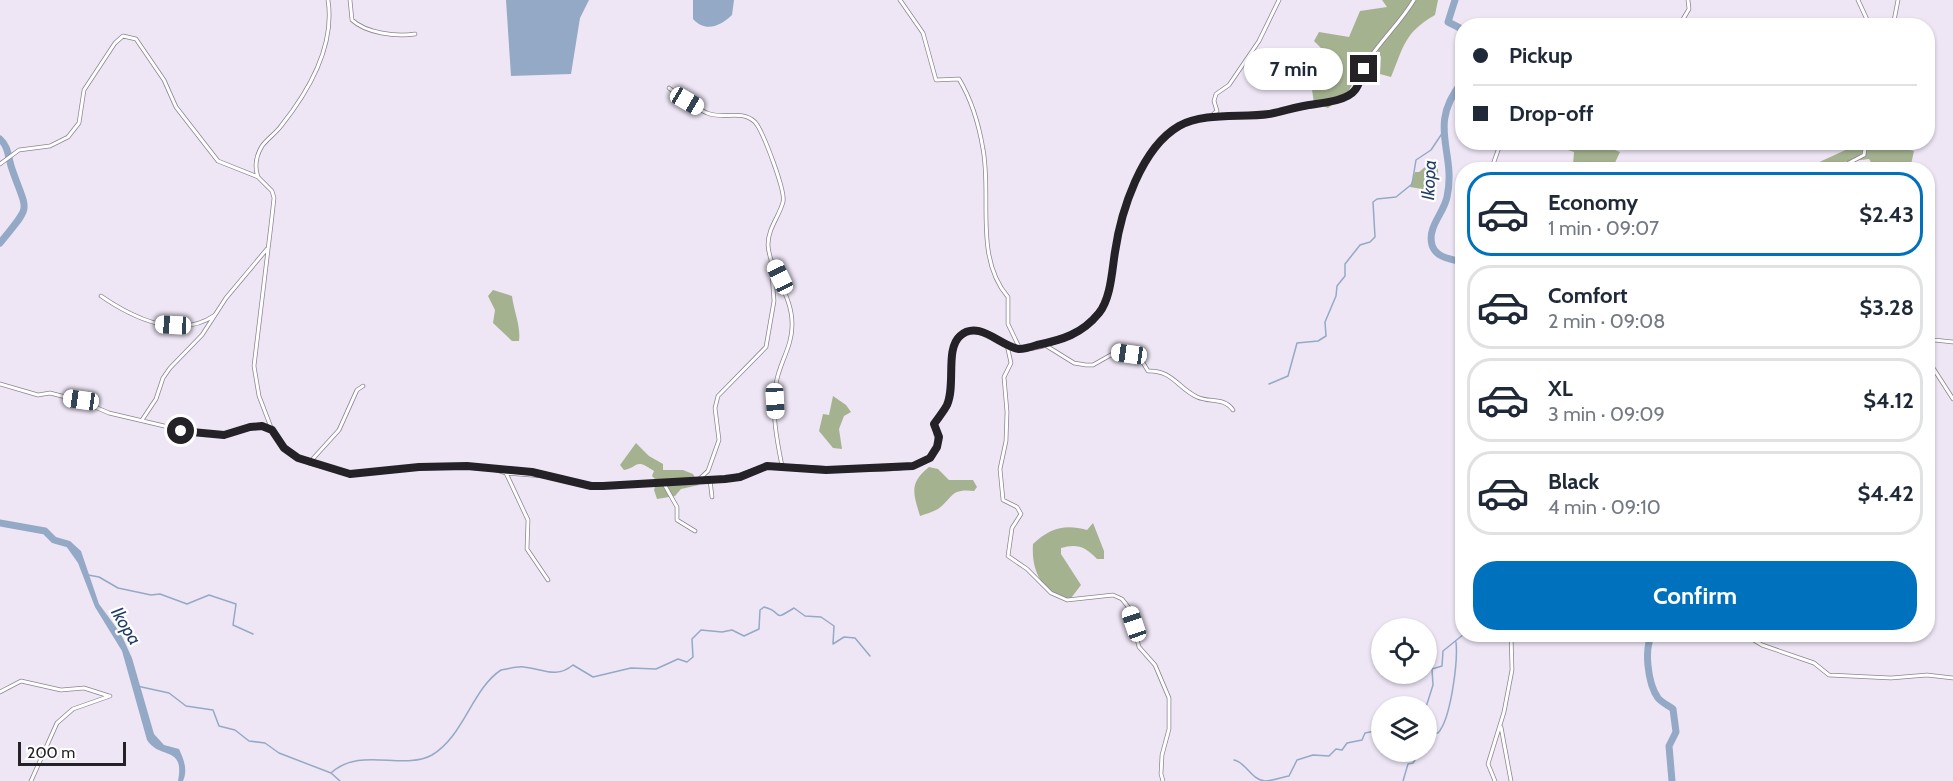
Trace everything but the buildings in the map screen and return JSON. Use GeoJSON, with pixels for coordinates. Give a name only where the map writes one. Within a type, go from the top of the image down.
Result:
{"type":"FeatureCollection","features":[{"type":"Feature","properties":{"kind":"street"},"geometry":{"type":"LineString","coordinates":[[328,0],[330,36],[309,85],[281,127],[262,146],[255,164],[258,177],[274,198],[254,366],[258,396],[272,430],[284,448],[309,463],[350,474],[419,467],[489,467],[547,475],[591,486],[664,484],[740,477],[767,466],[826,470],[913,466],[930,458],[939,437],[934,424],[947,404],[953,367],[953,346],[958,337],[964,333],[991,334],[1007,345],[1020,349],[1063,340],[1084,328],[1100,312],[1111,276],[1118,233],[1140,168],[1162,140],[1180,125],[1209,118],[1269,114],[1326,103],[1355,91],[1368,60],[1414,0]]}},
{"type":"Feature","properties":{"kind":"street"},"geometry":{"type":"LineString","coordinates":[[350,0],[352,20],[358,25],[406,36],[415,34]]}},
{"type":"Feature","properties":{"kind":"street"},"geometry":{"type":"LineString","coordinates":[[900,0],[923,33],[936,80],[959,78],[968,94],[983,149],[990,256],[997,281],[1008,297],[1008,324],[1020,349]]}},
{"type":"Feature","properties":{"kind":"street"},"geometry":{"type":"LineString","coordinates":[[1209,118],[1216,111],[1214,101],[1216,94],[1229,84],[1251,53],[1271,20],[1279,0]]}},
{"type":"Feature","properties":{"kind":"street"},"geometry":{"type":"LineString","coordinates":[[1683,18],[1689,9],[1688,0]]}},
{"type":"Feature","properties":{"kind":"street"},"geometry":{"type":"LineString","coordinates":[[1858,0],[1866,18]]}},
{"type":"Feature","properties":{"kind":"street"},"geometry":{"type":"LineString","coordinates":[[1895,18],[1899,0]]}},
{"type":"Feature","properties":{"kind":"street"},"geometry":{"type":"LineString","coordinates":[[1,164],[25,147],[50,146],[68,137],[79,123],[84,90],[116,43],[123,36],[129,36],[142,44],[164,80],[176,107],[218,162],[258,177]]}},
{"type":"Feature","properties":{"kind":"street"},"geometry":{"type":"LineString","coordinates":[[669,88],[709,113],[743,114],[749,117],[766,139],[771,162],[784,195],[771,228],[768,243],[774,301],[770,337],[762,353],[726,385],[718,396],[715,408],[718,440],[708,471],[697,481]]}},
{"type":"Feature","properties":{"kind":"street"},"geometry":{"type":"LineString","coordinates":[[1850,162],[1864,154],[1865,150]]}},
{"type":"Feature","properties":{"kind":"street"},"geometry":{"type":"LineString","coordinates":[[142,420],[156,399],[167,373],[202,335],[225,298],[268,248]]}},
{"type":"Feature","properties":{"kind":"street"},"geometry":{"type":"LineString","coordinates":[[770,256],[787,297],[792,326],[788,352],[776,383],[776,430],[782,466]]}},
{"type":"Feature","properties":{"kind":"street"},"geometry":{"type":"LineString","coordinates":[[101,296],[121,310],[153,324],[195,325],[216,315]]}},
{"type":"Feature","properties":{"kind":"street"},"geometry":{"type":"LineString","coordinates":[[1935,340],[1953,342]]}},
{"type":"Feature","properties":{"kind":"street"},"geometry":{"type":"LineString","coordinates":[[1044,344],[1074,363],[1086,365],[1116,352],[1139,356],[1148,370],[1167,373],[1193,396],[1202,400],[1226,403],[1233,410]]}},
{"type":"Feature","properties":{"kind":"street"},"geometry":{"type":"LineString","coordinates":[[1007,345],[1011,363],[1004,377],[1006,441],[1000,469],[1003,500],[1017,507],[1021,514],[1012,528],[1008,556],[1027,569],[1052,593],[1067,600],[1113,595],[1122,599],[1129,608],[1139,647],[1164,679],[1169,698],[1169,729],[1162,755],[1163,781]]}},
{"type":"Feature","properties":{"kind":"street"},"geometry":{"type":"LineString","coordinates":[[1935,371],[1953,399]]}},
{"type":"Feature","properties":{"kind":"street"},"geometry":{"type":"LineString","coordinates":[[0,384],[38,395],[50,393],[81,400],[109,413],[194,434],[224,435],[256,426],[272,430]]}},
{"type":"Feature","properties":{"kind":"street"},"geometry":{"type":"LineString","coordinates":[[309,463],[339,430],[357,390],[363,386]]}},
{"type":"Feature","properties":{"kind":"street"},"geometry":{"type":"LineString","coordinates":[[489,467],[506,473],[547,475]]}},
{"type":"Feature","properties":{"kind":"street"},"geometry":{"type":"LineString","coordinates":[[506,473],[528,520],[527,549],[548,580]]}},
{"type":"Feature","properties":{"kind":"street"},"geometry":{"type":"LineString","coordinates":[[710,480],[712,497]]}},
{"type":"Feature","properties":{"kind":"street"},"geometry":{"type":"LineString","coordinates":[[664,484],[677,507],[677,520],[695,531]]}},
{"type":"Feature","properties":{"kind":"street"},"geometry":{"type":"LineString","coordinates":[[1496,781],[1488,764],[1500,725],[1512,670],[1511,642]]}},
{"type":"Feature","properties":{"kind":"street"},"geometry":{"type":"LineString","coordinates":[[1757,642],[1814,663],[1829,675],[1891,678],[1927,675],[1953,678]]}},
{"type":"Feature","properties":{"kind":"street"},"geometry":{"type":"LineString","coordinates":[[0,692],[21,681],[61,690],[84,688],[110,696],[73,709],[57,723],[31,781]]}},
{"type":"Feature","properties":{"kind":"street"},"geometry":{"type":"LineString","coordinates":[[1500,725],[1511,781]]}},
{"type":"Feature","properties":{"kind":"green space"},"geometry":{"type":"Polygon","coordinates":[[[1382,0],[1438,0],[1435,15],[1417,28],[1406,41],[1391,77],[1380,74],[1381,57],[1376,48],[1368,56],[1348,92],[1328,108],[1314,103],[1311,83],[1303,81],[1293,65],[1305,51],[1323,50],[1314,41],[1319,32],[1349,37],[1360,11],[1387,7],[1382,0]]]}},
{"type":"Feature","properties":{"kind":"green space"},"geometry":{"type":"Polygon","coordinates":[[[1568,150],[1615,150],[1620,152],[1615,162],[1573,162],[1574,152],[1568,150]]]}},
{"type":"Feature","properties":{"kind":"green space"},"geometry":{"type":"Polygon","coordinates":[[[1845,150],[1914,151],[1912,162],[1871,162],[1869,159],[1819,162],[1845,150]]]}},
{"type":"Feature","properties":{"kind":"green space"},"geometry":{"type":"Polygon","coordinates":[[[1438,162],[1438,181],[1428,190],[1410,187],[1415,172],[1419,172],[1430,163],[1438,162]]]}},
{"type":"Feature","properties":{"kind":"green space"},"geometry":{"type":"Polygon","coordinates":[[[493,290],[512,296],[519,341],[512,341],[493,323],[495,310],[488,296],[493,290]]]}},
{"type":"Feature","properties":{"kind":"green space"},"geometry":{"type":"Polygon","coordinates":[[[833,396],[846,405],[851,412],[844,416],[839,429],[842,449],[833,448],[819,431],[823,414],[829,415],[833,396]]]}},
{"type":"Feature","properties":{"kind":"green space"},"geometry":{"type":"Polygon","coordinates":[[[636,443],[649,456],[663,464],[663,470],[683,470],[693,474],[699,485],[681,489],[675,496],[657,499],[654,490],[657,481],[652,476],[654,471],[640,464],[624,470],[620,465],[636,443]]]}},
{"type":"Feature","properties":{"kind":"green space"},"geometry":{"type":"Polygon","coordinates":[[[929,467],[938,469],[949,480],[973,480],[977,487],[974,491],[956,492],[938,509],[920,516],[914,489],[918,478],[929,467]]]}},
{"type":"Feature","properties":{"kind":"green space"},"geometry":{"type":"Polygon","coordinates":[[[1093,523],[1104,551],[1104,559],[1097,559],[1081,547],[1061,548],[1061,554],[1081,585],[1068,602],[1051,593],[1040,579],[1034,563],[1033,544],[1052,531],[1072,527],[1087,530],[1093,523]]]}},
{"type":"Feature","properties":{"kind":"water"},"geometry":{"type":"Polygon","coordinates":[[[506,0],[589,0],[580,18],[571,74],[511,76],[506,0]]]}},
{"type":"Feature","properties":{"kind":"water"},"geometry":{"type":"Polygon","coordinates":[[[693,0],[734,0],[732,15],[718,25],[703,26],[693,19],[693,0]]]}},
{"type":"Feature","properties":{"kind":"water"},"geometry":{"type":"Polygon","coordinates":[[[60,539],[71,542],[81,551],[99,604],[121,634],[132,658],[154,734],[164,745],[179,749],[181,753],[185,769],[183,781],[178,781],[178,762],[175,757],[158,750],[147,740],[122,651],[95,607],[78,563],[66,546],[60,544],[60,539]]]}},
{"type":"Feature","properties":{"kind":"waterway","name":"Ikopa"},"geometry":{"type":"LineString","coordinates":[[1455,0],[1448,22],[1455,26]]}},
{"type":"Feature","properties":{"kind":"waterway","name":"Ikopa"},"geometry":{"type":"LineString","coordinates":[[1455,92],[1446,112],[1444,126],[1449,181],[1447,197],[1431,238],[1437,253],[1455,260]]}},
{"type":"Feature","properties":{"kind":"waterway"},"geometry":{"type":"LineString","coordinates":[[1269,384],[1288,376],[1297,343],[1318,341],[1326,336],[1325,322],[1336,296],[1337,286],[1345,276],[1345,264],[1360,245],[1370,242],[1375,237],[1373,202],[1377,199],[1396,197],[1412,184],[1416,160],[1431,150],[1443,132]]}},
{"type":"Feature","properties":{"kind":"waterway","name":"Ikopa"},"geometry":{"type":"LineString","coordinates":[[0,139],[7,149],[24,202],[24,208],[18,221],[0,243]]}},
{"type":"Feature","properties":{"kind":"waterway","name":"Ikopa"},"geometry":{"type":"LineString","coordinates":[[0,523],[45,531],[54,540],[68,544]]}},
{"type":"Feature","properties":{"kind":"waterway"},"geometry":{"type":"LineString","coordinates":[[88,575],[99,577],[118,588],[151,595],[160,594],[187,604],[209,595],[236,604],[233,625],[253,634]]}},
{"type":"Feature","properties":{"kind":"waterway"},"geometry":{"type":"LineString","coordinates":[[331,773],[342,765],[355,761],[408,761],[432,755],[452,736],[482,689],[501,670],[521,667],[561,672],[573,665],[593,677],[631,668],[656,669],[678,659],[687,662],[693,657],[692,639],[701,630],[722,632],[732,630],[744,636],[759,629],[760,610],[764,607],[779,616],[794,608],[805,616],[821,617],[834,626],[833,644],[844,637],[855,638],[870,656]]}},
{"type":"Feature","properties":{"kind":"waterway"},"geometry":{"type":"LineString","coordinates":[[1430,696],[1433,685],[1432,669],[1442,666],[1443,651],[1455,641]]}},
{"type":"Feature","properties":{"kind":"waterway"},"geometry":{"type":"LineString","coordinates":[[1437,733],[1443,726],[1450,703],[1455,675],[1456,642]]}},
{"type":"Feature","properties":{"kind":"waterway"},"geometry":{"type":"LineString","coordinates":[[1650,642],[1648,666],[1652,684],[1658,698],[1673,709],[1676,732],[1669,746],[1672,781]]}},
{"type":"Feature","properties":{"kind":"waterway"},"geometry":{"type":"LineString","coordinates":[[137,686],[169,693],[186,706],[213,710],[219,726],[235,730],[249,741],[265,743],[279,753],[331,773],[340,781]]}},
{"type":"Feature","properties":{"kind":"waterway"},"geometry":{"type":"LineString","coordinates":[[1234,760],[1260,780],[1268,781],[1289,776],[1297,760],[1313,755],[1329,756],[1336,749],[1342,750],[1347,743],[1362,740],[1365,733],[1371,732]]}},
{"type":"Feature","properties":{"kind":"waterway"},"geometry":{"type":"LineString","coordinates":[[1403,781],[1408,764],[1414,762]]}},
{"type":"Feature","properties":{"kind":"route"},"geometry":{"type":"LineString","coordinates":[[181,431],[224,435],[262,426],[272,430],[284,448],[298,458],[326,469],[350,474],[419,467],[467,466],[532,472],[591,486],[664,484],[725,479],[740,477],[767,466],[826,470],[913,466],[930,458],[937,447],[939,437],[934,430],[934,424],[947,404],[953,367],[953,346],[958,337],[964,333],[991,334],[1007,345],[1020,349],[1063,340],[1084,328],[1100,312],[1111,276],[1118,233],[1140,168],[1162,140],[1180,125],[1209,118],[1269,114],[1326,103],[1355,91],[1364,69]]}}]}
